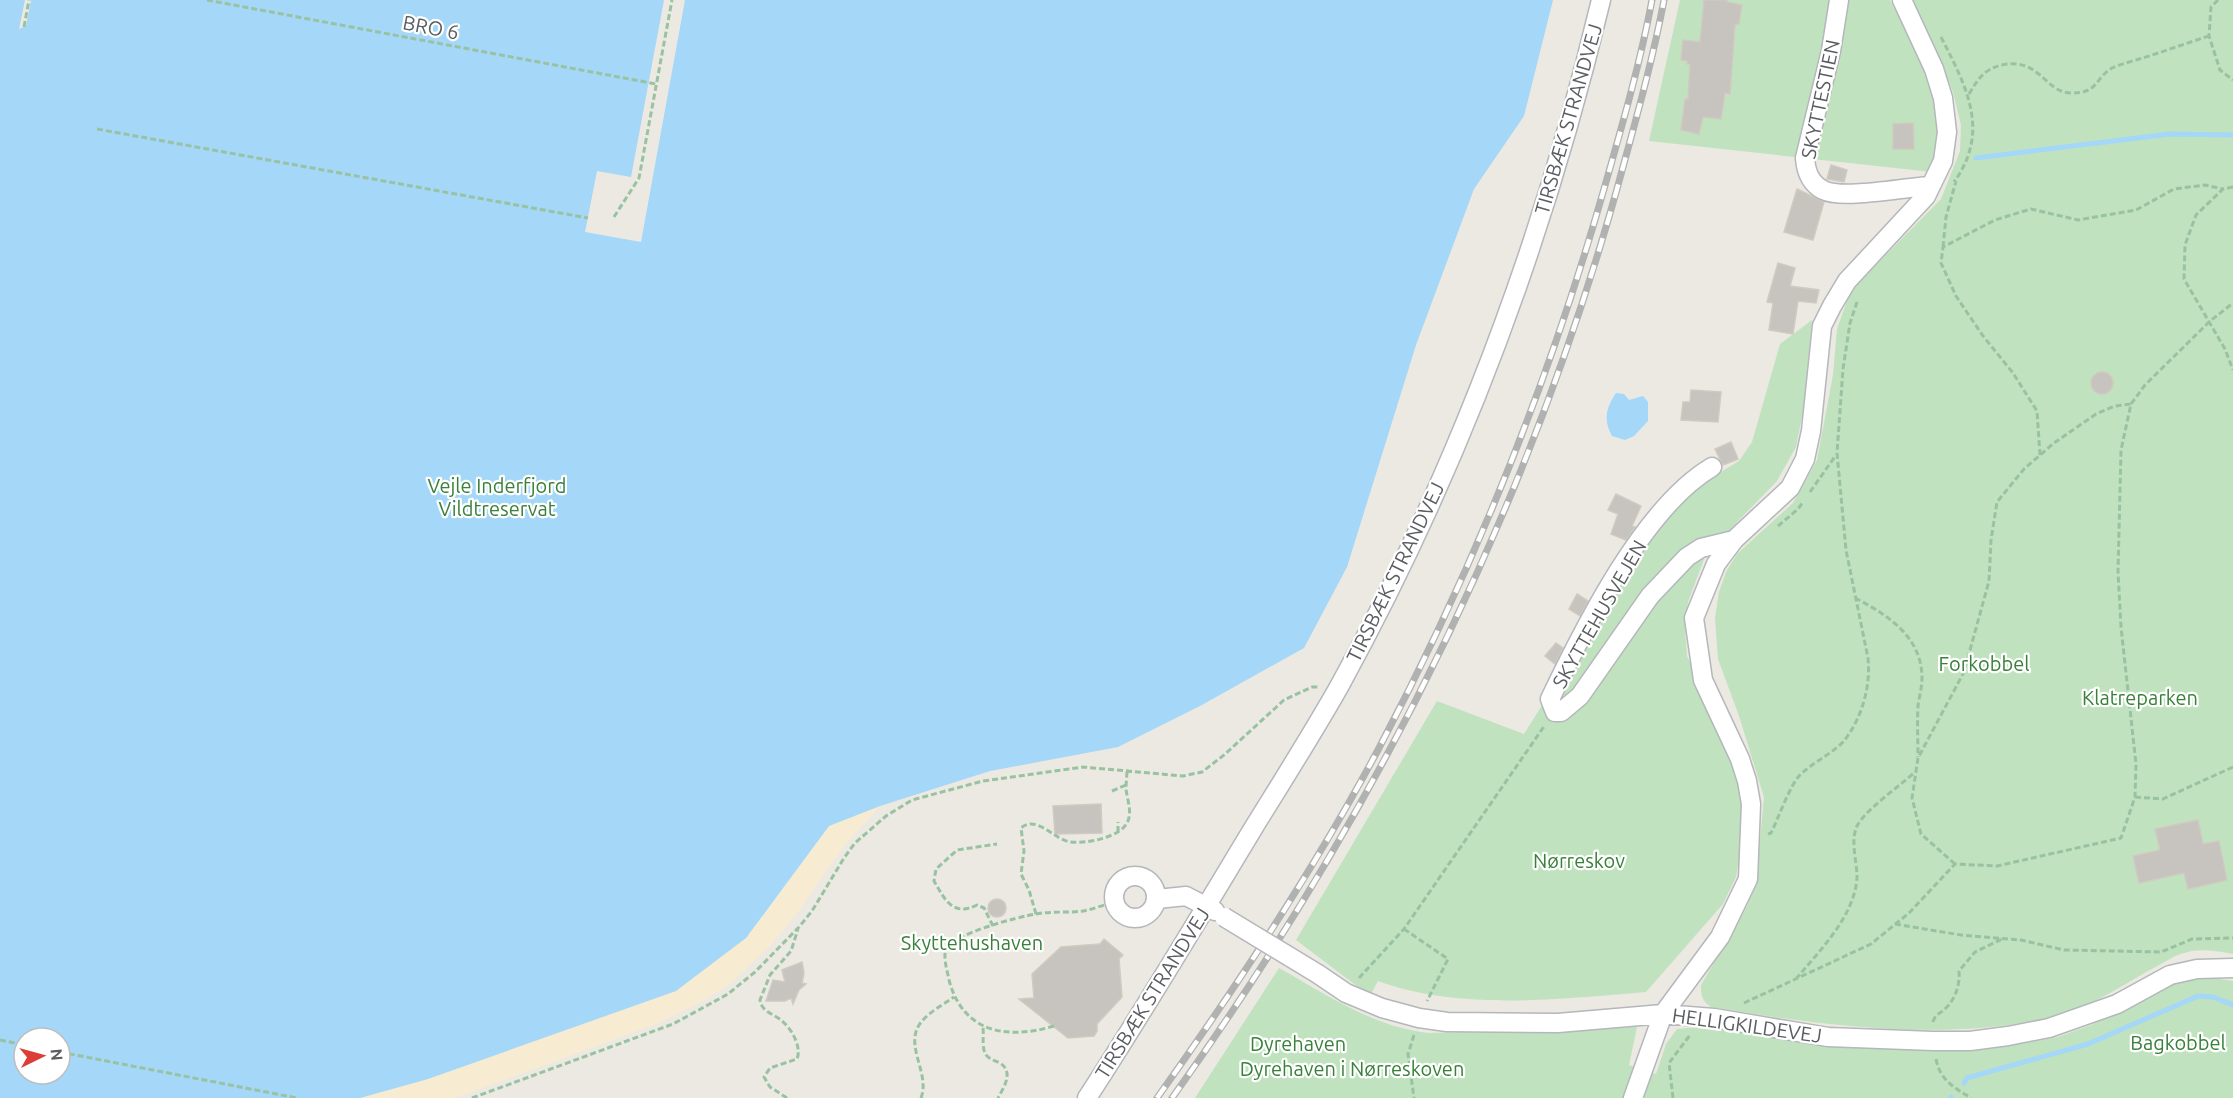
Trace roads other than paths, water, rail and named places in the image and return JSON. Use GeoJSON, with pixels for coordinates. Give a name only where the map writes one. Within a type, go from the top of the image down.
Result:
{"type":"FeatureCollection","features":[{"type":"Feature","properties":{"kind":"street","name":"TIRSBÆK STRANDVEJ"},"geometry":{"type":"LineString","coordinates":[[1087,1098],[1339,686],[1437,488],[1497,347],[1536,235],[1584,70],[1601,0]]}},
{"type":"Feature","properties":{"kind":"street","name":"SKYTTESTIEN"},"geometry":{"type":"LineString","coordinates":[[1839,0],[1831,51],[1805,158],[1806,171],[1812,181],[1823,190],[1842,194],[1940,187]]}},
{"type":"Feature","properties":{"kind":"street","name":"SKYTTEHUSVEJEN"},"geometry":{"type":"LineString","coordinates":[[1633,1098],[1663,1014],[1720,937],[1748,879],[1751,804],[1748,781],[1703,680],[1694,618],[1716,564],[1734,540],[1790,488],[1805,459],[1811,431],[1822,326],[1832,306],[1847,281],[1926,195],[1940,187],[1947,132],[1943,98],[1934,69],[1902,0]]}},
{"type":"Feature","properties":{"kind":"street","name":"SKYTTEHUSVEJEN"},"geometry":{"type":"LineString","coordinates":[[1713,467],[1696,477],[1676,495],[1627,559],[1568,662],[1550,699],[1555,712],[1561,712],[1580,696],[1650,596],[1687,557],[1701,548],[1734,540]]}},
{"type":"Feature","properties":{"kind":"street"},"geometry":{"type":"LineString","coordinates":[[1136,876],[1149,880],[1157,899],[1151,912],[1132,919],[1121,913],[1114,902],[1117,885],[1129,877],[1136,876]]}},
{"type":"Feature","properties":{"kind":"street","name":"HELLIGKILDEVEJ"},"geometry":{"type":"LineString","coordinates":[[1157,899],[1186,896],[1206,906],[1346,993],[1382,1008],[1419,1018],[1447,1022],[1558,1023],[1663,1014],[1714,1018],[1828,1036],[1970,1041],[2049,1028],[2117,1004],[2170,975],[2197,969],[2233,968]]}},
{"type":"Feature","properties":{"kind":"water","name":"Vejle Inderfjord Vildtreservat"},"geometry":{"type":"Polygon","coordinates":[[[0,0],[1553,0],[1524,116],[1474,189],[1416,345],[1347,567],[1304,648],[1200,706],[1118,747],[990,771],[880,806],[829,826],[746,938],[676,991],[428,1079],[360,1098],[0,1098],[0,0]]]}},
{"type":"Feature","properties":{"kind":"water"},"geometry":{"type":"Polygon","coordinates":[[[1616,393],[1624,394],[1629,400],[1643,396],[1648,402],[1648,421],[1634,436],[1625,440],[1612,436],[1607,425],[1608,409],[1616,393]]]}},
{"type":"Feature","properties":{"kind":"waterway"},"geometry":{"type":"LineString","coordinates":[[1976,158],[2170,134],[2233,135]]}},
{"type":"Feature","properties":{"kind":"waterway"},"geometry":{"type":"LineString","coordinates":[[1964,1083],[1967,1078],[2088,1044],[2198,996],[2213,997],[2233,1005]]}},
{"type":"Feature","properties":{"kind":"railway"},"geometry":{"type":"LineString","coordinates":[[1157,1098],[1245,970],[1328,838],[1379,748],[1446,613],[1506,474],[1559,333],[1617,142],[1652,0]]}},
{"type":"Feature","properties":{"kind":"railway"},"geometry":{"type":"LineString","coordinates":[[1172,1098],[1244,993],[1312,886],[1376,776],[1434,663],[1488,548],[1537,431],[1580,311],[1630,142],[1664,0]]}},
{"type":"Feature","properties":{"kind":"park label","name":"Forkobbel"},"geometry":{"type":"Point","coordinates":[1984,663]}},
{"type":"Feature","properties":{"kind":"park label","name":"Klatreparken"},"geometry":{"type":"Point","coordinates":[2140,697]}},
{"type":"Feature","properties":{"kind":"park label","name":"Nørreskov"},"geometry":{"type":"Point","coordinates":[1579,860]}},
{"type":"Feature","properties":{"kind":"park label","name":"Skyttehushaven"},"geometry":{"type":"Point","coordinates":[972,942]}},
{"type":"Feature","properties":{"kind":"park label","name":"Bagkobbel"},"geometry":{"type":"Point","coordinates":[2178,1042]}},
{"type":"Feature","properties":{"kind":"park label","name":"Dyrehaven"},"geometry":{"type":"Point","coordinates":[1298,1043]}},
{"type":"Feature","properties":{"kind":"park label","name":"Dyrehaven i Nørreskoven"},"geometry":{"type":"Point","coordinates":[1352,1068]}}]}
